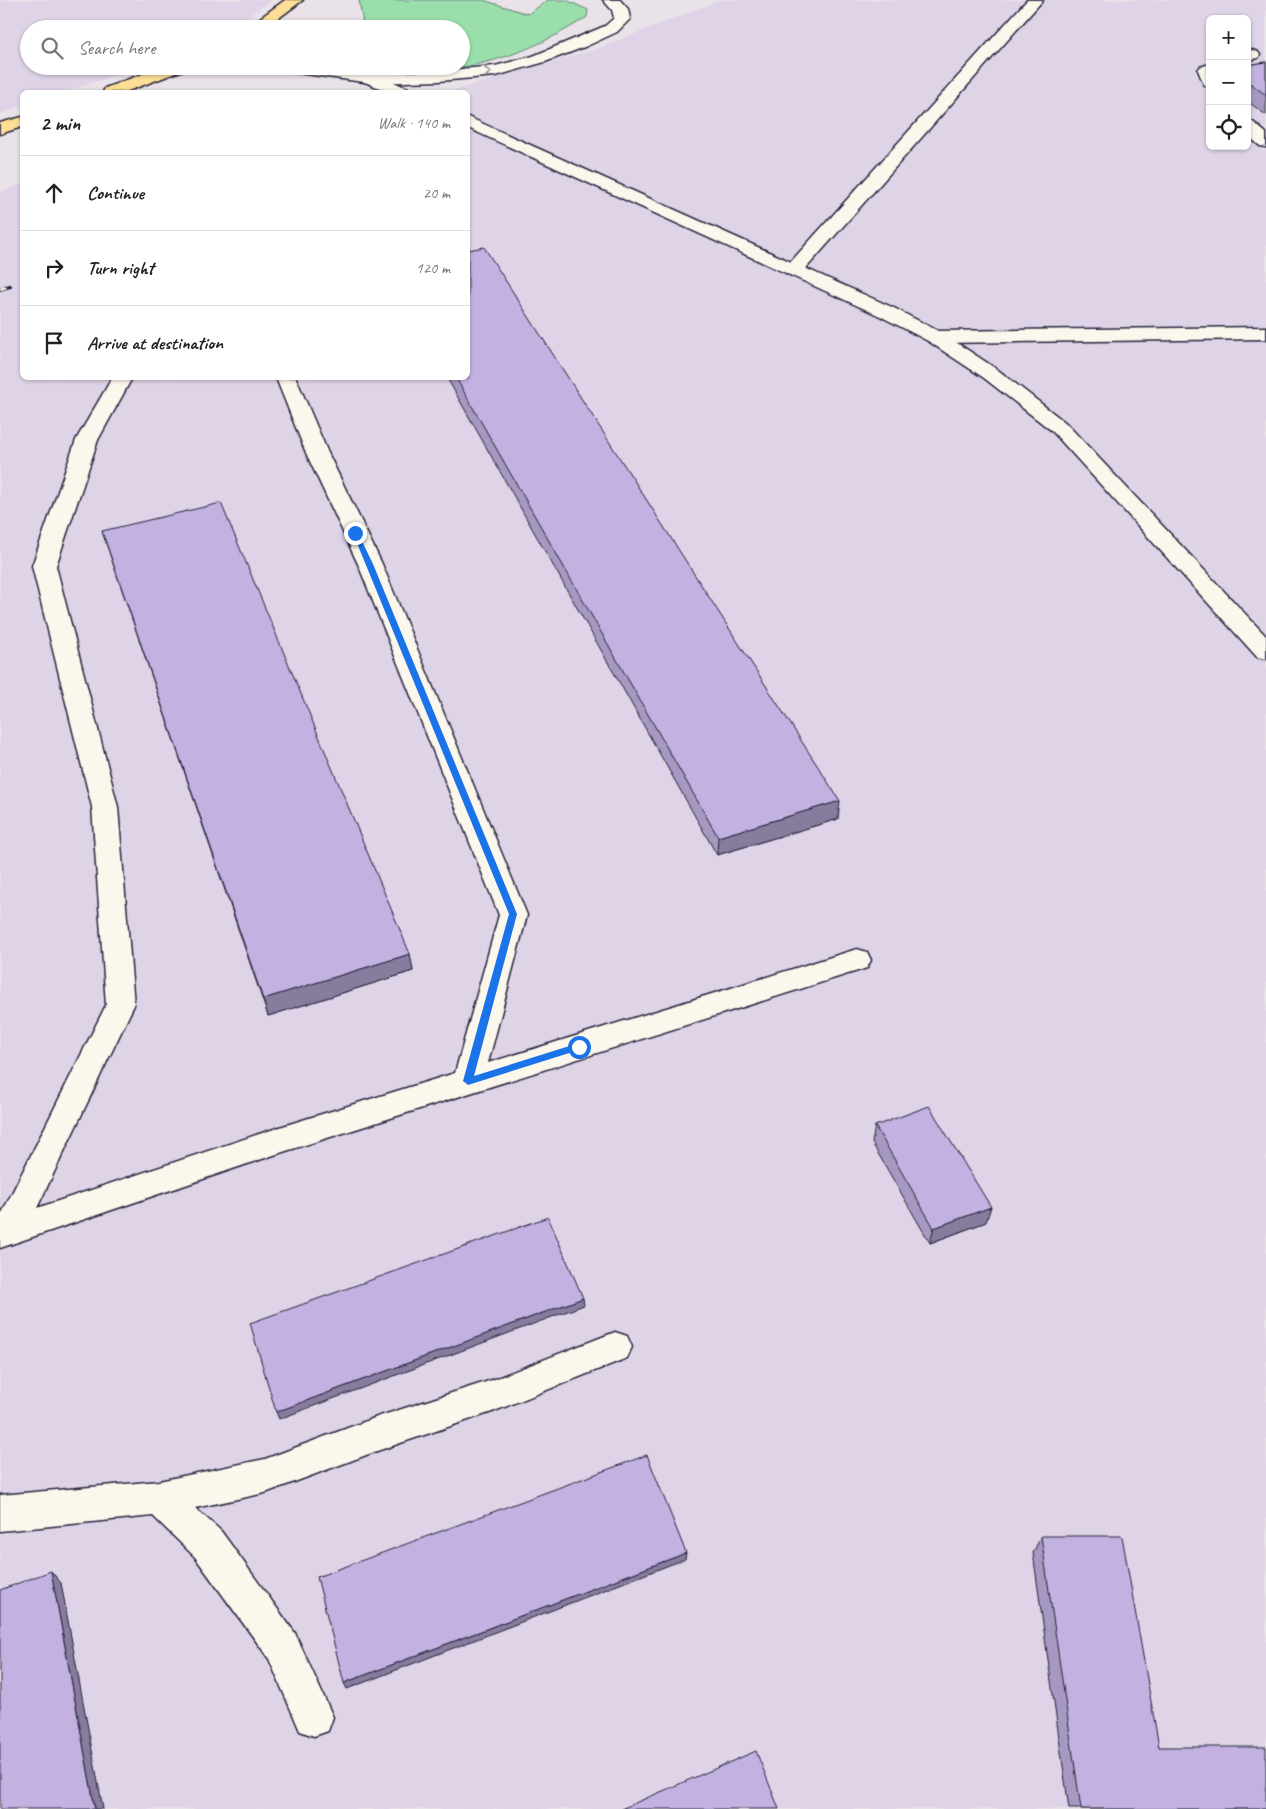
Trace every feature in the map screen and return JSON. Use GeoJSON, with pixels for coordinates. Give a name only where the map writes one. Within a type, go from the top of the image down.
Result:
{"type":"FeatureCollection","features":[{"type":"Feature","properties":{"kind":"main road"},"geometry":{"type":"LineString","coordinates":[[266,20],[295,0]]}},
{"type":"Feature","properties":{"kind":"main road"},"geometry":{"type":"LineString","coordinates":[[118,90],[158,75]]}},
{"type":"Feature","properties":{"kind":"main road"},"geometry":{"type":"LineString","coordinates":[[0,129],[20,123]]}},
{"type":"Feature","properties":{"kind":"street"},"geometry":{"type":"LineString","coordinates":[[470,73],[496,71],[539,59],[611,29],[622,18],[620,9],[611,0]]}},
{"type":"Feature","properties":{"kind":"street"},"geometry":{"type":"LineString","coordinates":[[794,270],[1035,0]]}},
{"type":"Feature","properties":{"kind":"street"},"geometry":{"type":"LineString","coordinates":[[349,75],[371,78],[450,75]]}},
{"type":"Feature","properties":{"kind":"street"},"geometry":{"type":"LineString","coordinates":[[371,78],[398,90]]}},
{"type":"Feature","properties":{"kind":"street"},"geometry":{"type":"LineString","coordinates":[[470,123],[887,312],[935,337],[991,374],[1059,427],[1266,651]]}},
{"type":"Feature","properties":{"kind":"street"},"geometry":{"type":"LineString","coordinates":[[1251,129],[1266,142]]}},
{"type":"Feature","properties":{"kind":"street"},"geometry":{"type":"LineString","coordinates":[[935,337],[1266,334]]}},
{"type":"Feature","properties":{"kind":"street"},"geometry":{"type":"LineString","coordinates":[[5,1233],[120,1005],[105,807],[44,566],[87,440],[121,380]]}},
{"type":"Feature","properties":{"kind":"street"},"geometry":{"type":"LineString","coordinates":[[287,380],[317,453],[370,564],[513,914],[468,1081]]}},
{"type":"Feature","properties":{"kind":"street"},"geometry":{"type":"LineString","coordinates":[[5,1233],[284,1139],[857,960]]}},
{"type":"Feature","properties":{"kind":"street"},"geometry":{"type":"LineString","coordinates":[[0,1513],[160,1498],[265,1476],[378,1434],[492,1396],[615,1347]]}},
{"type":"Feature","properties":{"kind":"street"},"geometry":{"type":"LineString","coordinates":[[160,1498],[208,1544],[282,1646],[314,1718]]}},
{"type":"Feature","properties":{"kind":"shaded area"},"geometry":{"type":"Polygon","coordinates":[[[0,0],[272,0],[242,20],[20,20],[20,75],[116,75],[70,90],[20,90],[20,107],[0,114],[0,0]]]}},
{"type":"Feature","properties":{"kind":"shaded area"},"geometry":{"type":"Polygon","coordinates":[[[720,0],[1266,0],[1266,1809],[0,1809],[0,192],[20,185],[20,380],[470,380],[470,90],[455,90],[597,49],[720,0]]]}},
{"type":"Feature","properties":{"kind":"green space"},"geometry":{"type":"Polygon","coordinates":[[[359,0],[483,0],[528,14],[548,0],[566,0],[588,10],[587,17],[549,39],[509,56],[470,65],[470,20],[362,20],[359,0]]]}},
{"type":"Feature","properties":{"kind":"building"},"geometry":{"type":"Polygon","coordinates":[[[1266,62],[1266,95],[1251,84],[1251,64],[1266,62]]]}},
{"type":"Feature","properties":{"kind":"building"},"geometry":{"type":"Polygon","coordinates":[[[484,247],[840,801],[718,837],[457,380],[470,380],[470,250],[484,247]]]}},
{"type":"Feature","properties":{"kind":"building"},"geometry":{"type":"Polygon","coordinates":[[[221,503],[410,954],[263,999],[102,531],[221,503]]]}},
{"type":"Feature","properties":{"kind":"building"},"geometry":{"type":"Polygon","coordinates":[[[929,1106],[991,1207],[934,1228],[875,1126],[929,1106]]]}},
{"type":"Feature","properties":{"kind":"building"},"geometry":{"type":"Polygon","coordinates":[[[548,1217],[583,1298],[276,1412],[250,1323],[548,1217]]]}},
{"type":"Feature","properties":{"kind":"building"},"geometry":{"type":"Polygon","coordinates":[[[647,1455],[686,1553],[344,1683],[317,1577],[647,1455]]]}},
{"type":"Feature","properties":{"kind":"building"},"geometry":{"type":"Polygon","coordinates":[[[1041,1536],[1122,1536],[1159,1747],[1266,1747],[1266,1809],[1081,1809],[1041,1536]]]}},
{"type":"Feature","properties":{"kind":"building"},"geometry":{"type":"Polygon","coordinates":[[[51,1571],[95,1809],[0,1809],[0,1590],[51,1571]]]}},
{"type":"Feature","properties":{"kind":"building"},"geometry":{"type":"Polygon","coordinates":[[[756,1751],[779,1809],[621,1809],[756,1751]]]}},
{"type":"Feature","properties":{"kind":"railway"},"geometry":{"type":"LineString","coordinates":[[0,289],[10,286]]}},
{"type":"Feature","properties":{"kind":"route"},"geometry":{"type":"LineString","coordinates":[[355,533],[370,564],[513,914],[468,1081],[579,1047]]}}]}
